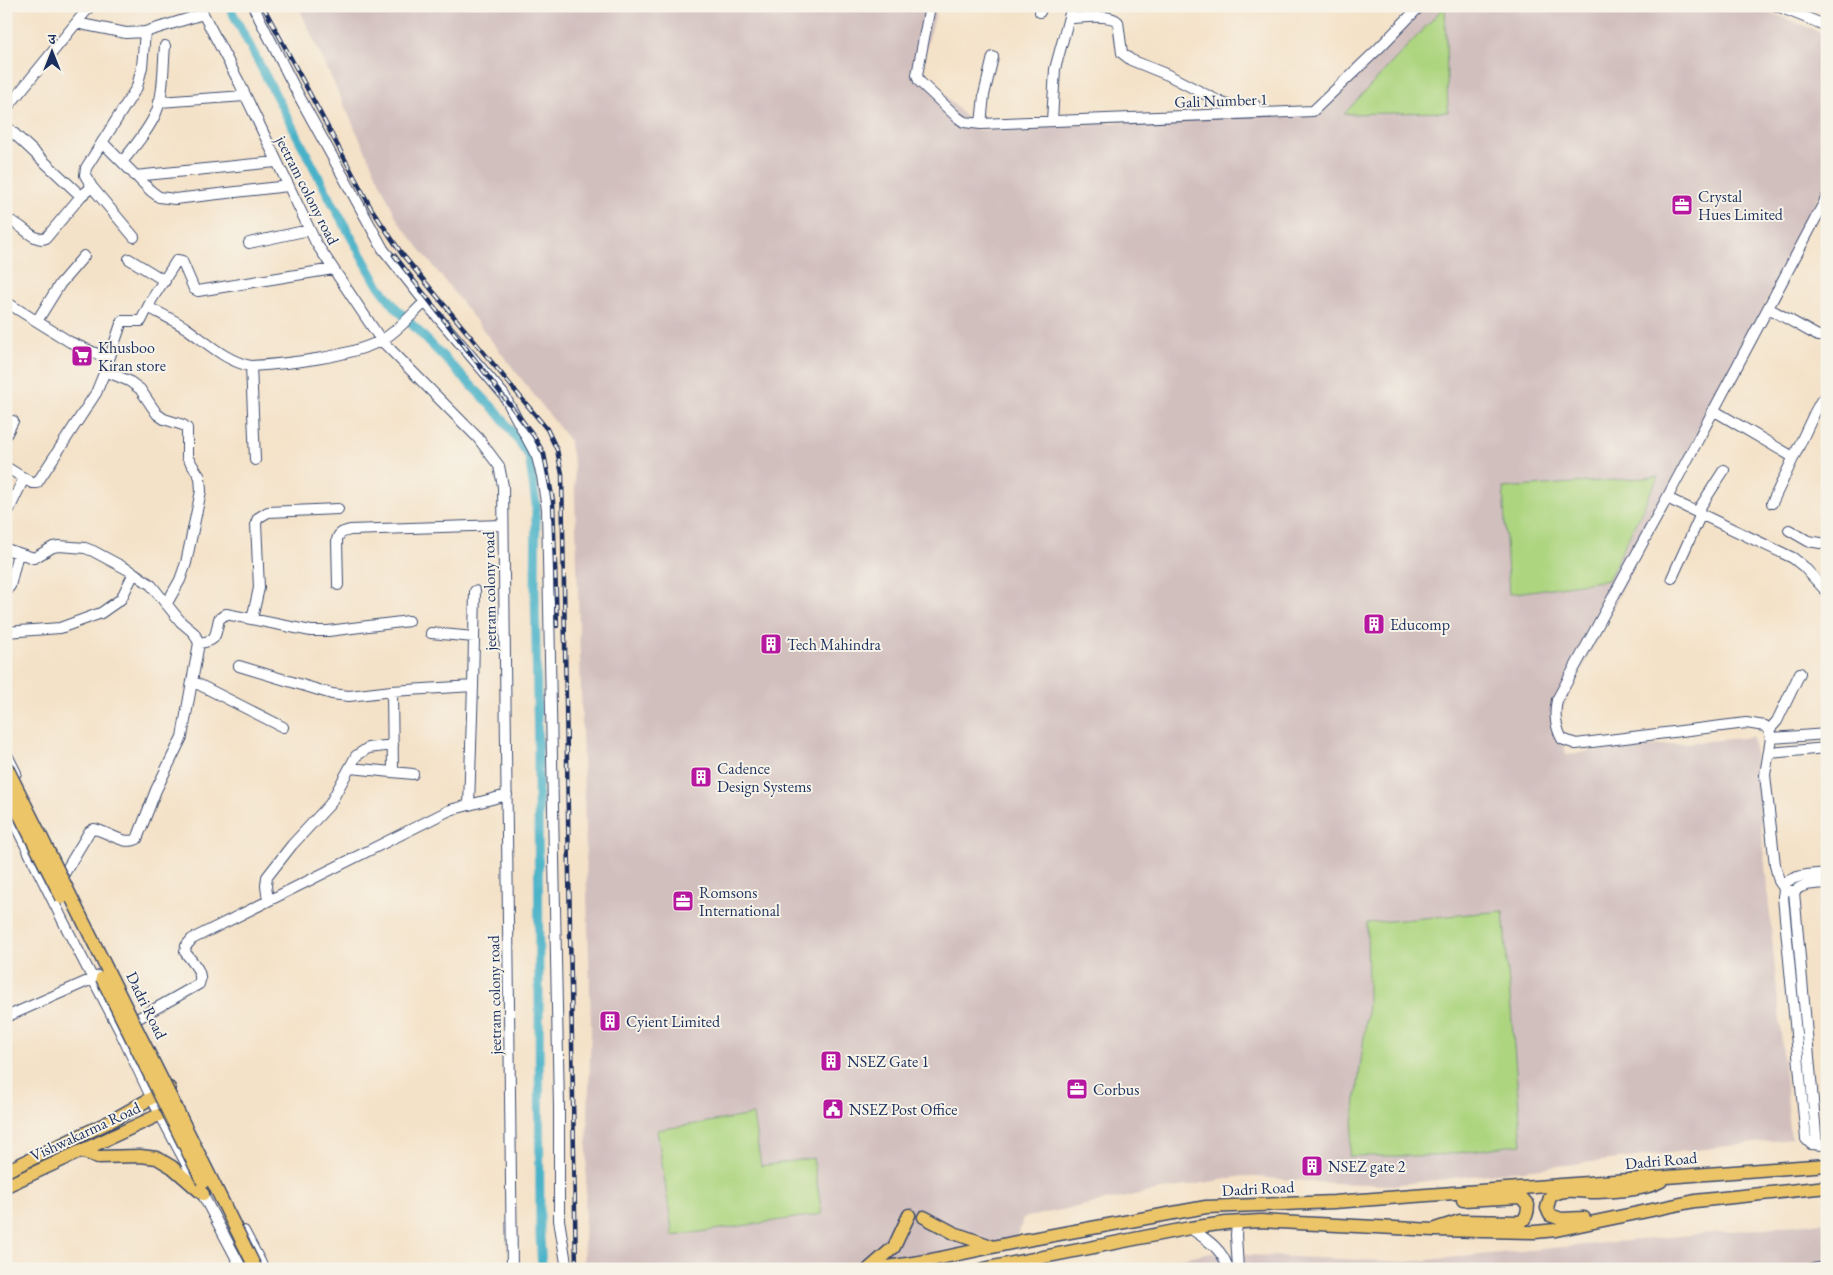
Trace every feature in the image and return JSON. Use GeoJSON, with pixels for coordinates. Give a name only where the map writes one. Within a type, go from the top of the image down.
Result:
{"type":"FeatureCollection","features":[{"type":"Feature","properties":{"kind":"main road"},"geometry":{"type":"LineString","coordinates":[[6,766],[256,1269]]}},
{"type":"Feature","properties":{"kind":"main road"},"geometry":{"type":"LineString","coordinates":[[6,788],[161,1100],[248,1269]]}},
{"type":"Feature","properties":{"kind":"main road","name":"Vishwakarma Road"},"geometry":{"type":"LineString","coordinates":[[6,1171],[111,1121],[169,1088]]}},
{"type":"Feature","properties":{"kind":"main road","name":"Vishwakarma Road"},"geometry":{"type":"LineString","coordinates":[[6,1186],[177,1106]]}},
{"type":"Feature","properties":{"kind":"main road"},"geometry":{"type":"LineString","coordinates":[[81,1151],[98,1157],[140,1156],[156,1158],[172,1167],[203,1194]]}},
{"type":"Feature","properties":{"kind":"main road","name":"Dadri Road"},"geometry":{"type":"LineString","coordinates":[[875,1269],[926,1261],[993,1246],[1206,1207],[1334,1202],[1827,1165]]}},
{"type":"Feature","properties":{"kind":"main road"},"geometry":{"type":"LineString","coordinates":[[1624,1217],[1561,1219],[1550,1215],[1547,1208],[1548,1202],[1554,1193],[1595,1192],[1652,1186],[1670,1176]]}},
{"type":"Feature","properties":{"kind":"main road","name":"Dadri Road"},"geometry":{"type":"LineString","coordinates":[[983,1269],[1190,1228],[1237,1223],[1260,1221],[1434,1230],[1535,1232],[1556,1230],[1624,1217],[1696,1201],[1827,1187]]}},
{"type":"Feature","properties":{"kind":"main road"},"geometry":{"type":"LineString","coordinates":[[1434,1230],[1445,1224],[1460,1221],[1521,1222],[1525,1220],[1528,1212],[1528,1205],[1521,1198],[1462,1200],[1436,1193]]}},
{"type":"Feature","properties":{"kind":"main road"},"geometry":{"type":"LineString","coordinates":[[869,1269],[894,1246],[909,1215]]}},
{"type":"Feature","properties":{"kind":"main road"},"geometry":{"type":"LineString","coordinates":[[924,1218],[967,1238],[993,1246]]}},
{"type":"Feature","properties":{"kind":"street"},"geometry":{"type":"LineString","coordinates":[[6,109],[90,6]]}},
{"type":"Feature","properties":{"kind":"street"},"geometry":{"type":"LineString","coordinates":[[253,6],[299,96],[383,249],[422,304],[504,395],[532,446],[542,476],[547,509],[559,1107],[559,1220],[567,1269]]}},
{"type":"Feature","properties":{"kind":"street","name":"Gali Number 1"},"geometry":{"type":"LineString","coordinates":[[930,6],[917,75],[919,81],[964,122],[981,124],[1313,111],[1420,6]]}},
{"type":"Feature","properties":{"kind":"street"},"geometry":{"type":"LineString","coordinates":[[1052,121],[1055,69],[1072,6]]}},
{"type":"Feature","properties":{"kind":"street"},"geometry":{"type":"LineString","coordinates":[[1777,6],[1827,26]]}},
{"type":"Feature","properties":{"kind":"street"},"geometry":{"type":"LineString","coordinates":[[76,23],[118,32],[145,32],[201,10]]}},
{"type":"Feature","properties":{"kind":"street","name":"jeetram colony road"},"geometry":{"type":"LineString","coordinates":[[201,10],[245,96],[309,230],[333,269],[381,340],[478,438],[499,466],[502,486],[512,1269]]}},
{"type":"Feature","properties":{"kind":"street"},"geometry":{"type":"LineString","coordinates":[[1069,18],[1102,17],[1115,19],[1118,22],[1122,53],[1131,60],[1168,75],[1227,105],[1254,105]]}},
{"type":"Feature","properties":{"kind":"street"},"geometry":{"type":"LineString","coordinates":[[134,237],[92,187],[85,175],[86,168],[138,87],[145,32]]}},
{"type":"Feature","properties":{"kind":"street"},"geometry":{"type":"LineString","coordinates":[[122,162],[156,113],[159,102],[165,46]]}},
{"type":"Feature","properties":{"kind":"street"},"geometry":{"type":"LineString","coordinates":[[981,124],[984,95],[993,57]]}},
{"type":"Feature","properties":{"kind":"street"},"geometry":{"type":"LineString","coordinates":[[159,102],[245,96]]}},
{"type":"Feature","properties":{"kind":"street"},"geometry":{"type":"LineString","coordinates":[[6,126],[80,196]]}},
{"type":"Feature","properties":{"kind":"street"},"geometry":{"type":"LineString","coordinates":[[102,142],[135,176],[159,197],[175,199],[288,186]]}},
{"type":"Feature","properties":{"kind":"street"},"geometry":{"type":"LineString","coordinates":[[135,176],[276,162]]}},
{"type":"Feature","properties":{"kind":"street"},"geometry":{"type":"LineString","coordinates":[[6,225],[13,222],[18,224],[37,239],[42,240],[46,238],[80,196],[92,187]]}},
{"type":"Feature","properties":{"kind":"street"},"geometry":{"type":"LineString","coordinates":[[1770,734],[1765,726],[1746,723],[1576,744],[1562,739],[1555,717],[1557,700],[1827,197]]}},
{"type":"Feature","properties":{"kind":"street"},"geometry":{"type":"LineString","coordinates":[[249,243],[309,230]]}},
{"type":"Feature","properties":{"kind":"street"},"geometry":{"type":"LineString","coordinates":[[37,321],[60,284],[84,256]]}},
{"type":"Feature","properties":{"kind":"street"},"geometry":{"type":"LineString","coordinates":[[129,259],[165,281]]}},
{"type":"Feature","properties":{"kind":"street"},"geometry":{"type":"LineString","coordinates":[[6,467],[32,483],[37,483],[40,480],[96,393],[122,321],[141,321],[152,299],[177,260],[180,259],[182,261],[194,289],[198,292],[333,269]]}},
{"type":"Feature","properties":{"kind":"street"},"geometry":{"type":"LineString","coordinates":[[6,302],[70,342],[109,359]]}},
{"type":"Feature","properties":{"kind":"street"},"geometry":{"type":"LineString","coordinates":[[148,307],[184,327],[223,354],[242,364],[251,366],[328,357],[364,347],[392,333],[422,304]]}},
{"type":"Feature","properties":{"kind":"street"},"geometry":{"type":"LineString","coordinates":[[1768,308],[1818,336],[1822,336],[1827,331]]}},
{"type":"Feature","properties":{"kind":"street"},"geometry":{"type":"LineString","coordinates":[[251,366],[255,460]]}},
{"type":"Feature","properties":{"kind":"street"},"geometry":{"type":"LineString","coordinates":[[105,371],[129,381],[140,389],[157,414],[164,419],[187,428],[187,456],[200,477],[201,491],[186,563],[180,580],[167,604]]}},
{"type":"Feature","properties":{"kind":"street"},"geometry":{"type":"LineString","coordinates":[[1772,503],[1814,412],[1821,400],[1827,396]]}},
{"type":"Feature","properties":{"kind":"street"},"geometry":{"type":"LineString","coordinates":[[1713,410],[1792,457]]}},
{"type":"Feature","properties":{"kind":"street"},"geometry":{"type":"LineString","coordinates":[[6,435],[13,421]]}},
{"type":"Feature","properties":{"kind":"street"},"geometry":{"type":"LineString","coordinates":[[1672,578],[1699,513],[1724,470]]}},
{"type":"Feature","properties":{"kind":"street"},"geometry":{"type":"LineString","coordinates":[[6,516],[24,478]]}},
{"type":"Feature","properties":{"kind":"street"},"geometry":{"type":"LineString","coordinates":[[1667,498],[1792,558],[1803,566],[1827,592]]}},
{"type":"Feature","properties":{"kind":"street"},"geometry":{"type":"LineString","coordinates":[[252,619],[259,588],[256,523],[258,518],[268,512],[338,509]]}},
{"type":"Feature","properties":{"kind":"street"},"geometry":{"type":"LineString","coordinates":[[338,585],[336,540],[342,532],[350,530],[502,525]]}},
{"type":"Feature","properties":{"kind":"street"},"geometry":{"type":"LineString","coordinates":[[1789,530],[1808,541],[1827,544]]}},
{"type":"Feature","properties":{"kind":"street"},"geometry":{"type":"LineString","coordinates":[[6,548],[34,558],[53,547],[85,548],[134,573],[151,585],[194,634],[199,643],[182,737],[156,790],[137,839],[126,841],[102,830],[94,829],[89,832],[64,874]]}},
{"type":"Feature","properties":{"kind":"street"},"geometry":{"type":"LineString","coordinates":[[6,591],[10,586],[18,553]]}},
{"type":"Feature","properties":{"kind":"street"},"geometry":{"type":"LineString","coordinates":[[6,632],[60,628],[101,613],[120,599],[134,573]]}},
{"type":"Feature","properties":{"kind":"street"},"geometry":{"type":"LineString","coordinates":[[469,805],[475,591]]}},
{"type":"Feature","properties":{"kind":"street"},"geometry":{"type":"LineString","coordinates":[[199,643],[212,641],[215,638],[219,619],[222,616],[231,614],[311,631],[328,631],[410,621]]}},
{"type":"Feature","properties":{"kind":"street"},"geometry":{"type":"LineString","coordinates":[[431,634],[474,637]]}},
{"type":"Feature","properties":{"kind":"street"},"geometry":{"type":"LineString","coordinates":[[239,666],[332,694],[349,696],[362,696],[392,691],[473,686]]}},
{"type":"Feature","properties":{"kind":"street"},"geometry":{"type":"LineString","coordinates":[[1800,672],[1770,734],[1765,775],[1775,866],[1779,881],[1783,887],[1800,1018]]}},
{"type":"Feature","properties":{"kind":"street"},"geometry":{"type":"LineString","coordinates":[[192,682],[282,727]]}},
{"type":"Feature","properties":{"kind":"street"},"geometry":{"type":"LineString","coordinates":[[392,691],[393,772]]}},
{"type":"Feature","properties":{"kind":"street"},"geometry":{"type":"LineString","coordinates":[[1770,734],[1827,733]]}},
{"type":"Feature","properties":{"kind":"street"},"geometry":{"type":"LineString","coordinates":[[268,901],[267,877],[292,845],[330,804],[356,756],[362,751],[393,745]]}},
{"type":"Feature","properties":{"kind":"street"},"geometry":{"type":"LineString","coordinates":[[1769,753],[1827,748]]}},
{"type":"Feature","properties":{"kind":"street","name":"Dadri Road"},"geometry":{"type":"LineString","coordinates":[[6,753],[177,1106],[264,1269]]}},
{"type":"Feature","properties":{"kind":"street"},"geometry":{"type":"LineString","coordinates":[[350,768],[413,774]]}},
{"type":"Feature","properties":{"kind":"street"},"geometry":{"type":"LineString","coordinates":[[136,1019],[199,984],[200,972],[185,952],[186,946],[192,939],[450,810],[507,795]]}},
{"type":"Feature","properties":{"kind":"street"},"geometry":{"type":"LineString","coordinates":[[6,806],[94,979],[152,1099],[242,1269]]}},
{"type":"Feature","properties":{"kind":"street"},"geometry":{"type":"LineString","coordinates":[[1783,887],[1791,879],[1827,873]]}},
{"type":"Feature","properties":{"kind":"street"},"geometry":{"type":"LineString","coordinates":[[1822,1145],[1812,1144],[1806,1139],[1794,892],[1806,885],[1827,883]]}},
{"type":"Feature","properties":{"kind":"street"},"geometry":{"type":"LineString","coordinates":[[1783,887],[1794,892]]}},
{"type":"Feature","properties":{"kind":"street"},"geometry":{"type":"LineString","coordinates":[[6,1017],[94,979],[111,968]]}},
{"type":"Feature","properties":{"kind":"street"},"geometry":{"type":"LineString","coordinates":[[1237,1223],[1238,1269]]}},
{"type":"Feature","properties":{"kind":"street"},"geometry":{"type":"LineString","coordinates":[[1190,1228],[1219,1250],[1226,1260],[1228,1269]]}},
{"type":"Feature","properties":{"kind":"street"},"geometry":{"type":"LineString","coordinates":[[1811,1269],[1827,1267]]}},
{"type":"Feature","properties":{"kind":"shaded area"},"geometry":{"type":"Polygon","coordinates":[[[298,6],[938,6],[921,68],[977,130],[1317,112],[1420,6],[1755,6],[1827,35],[1827,180],[1559,715],[1566,754],[1753,737],[1791,1139],[1393,1185],[1331,1183],[1244,1176],[1150,1192],[1023,1218],[1018,1236],[966,1249],[938,1251],[857,1269],[583,1269],[591,1027],[574,464],[569,440],[398,221],[298,6]]]}},
{"type":"Feature","properties":{"kind":"shaded area"},"geometry":{"type":"Polygon","coordinates":[[[1827,1222],[1827,1269],[1130,1269],[1206,1253],[1406,1262],[1827,1222]]]}},
{"type":"Feature","properties":{"kind":"green space"},"geometry":{"type":"Polygon","coordinates":[[[1445,6],[1448,112],[1344,114],[1445,6]]]}},
{"type":"Feature","properties":{"kind":"green space"},"geometry":{"type":"Polygon","coordinates":[[[1658,477],[1608,580],[1509,594],[1503,488],[1658,477]]]}},
{"type":"Feature","properties":{"kind":"green space"},"geometry":{"type":"Polygon","coordinates":[[[1503,911],[1522,1144],[1434,1156],[1349,1156],[1368,1005],[1367,923],[1503,911]]]}},
{"type":"Feature","properties":{"kind":"green space"},"geometry":{"type":"Polygon","coordinates":[[[753,1115],[761,1166],[813,1158],[822,1214],[673,1236],[657,1130],[753,1115]]]}},
{"type":"Feature","properties":{"kind":"waterway"},"geometry":{"type":"LineString","coordinates":[[229,6],[376,282],[395,307],[499,414],[529,456],[536,505],[540,1236],[542,1269]]}},
{"type":"Feature","properties":{"kind":"railway"},"geometry":{"type":"LineString","coordinates":[[263,6],[371,208],[402,254],[547,429],[557,450],[562,474],[576,1269]]}},
{"type":"Feature","properties":{"kind":"railway"},"geometry":{"type":"LineString","coordinates":[[394,255],[534,436],[544,454],[553,501],[557,626]]}},
{"type":"Feature","properties":{"kind":"place","name":"Crystal Hues Limited"},"geometry":{"type":"Point","coordinates":[1682,205]}},
{"type":"Feature","properties":{"kind":"place","name":"Khusboo Kiran store"},"geometry":{"type":"Point","coordinates":[82,356]}},
{"type":"Feature","properties":{"kind":"place","name":"Educomp"},"geometry":{"type":"Point","coordinates":[1374,624]}},
{"type":"Feature","properties":{"kind":"place","name":"Tech Mahindra"},"geometry":{"type":"Point","coordinates":[771,644]}},
{"type":"Feature","properties":{"kind":"place","name":"Cadence Design Systems"},"geometry":{"type":"Point","coordinates":[701,777]}},
{"type":"Feature","properties":{"kind":"place","name":"Romsons International"},"geometry":{"type":"Point","coordinates":[683,901]}},
{"type":"Feature","properties":{"kind":"place","name":"Cyient Limited"},"geometry":{"type":"Point","coordinates":[610,1021]}},
{"type":"Feature","properties":{"kind":"place","name":"NSEZ Gate 1"},"geometry":{"type":"Point","coordinates":[831,1061]}},
{"type":"Feature","properties":{"kind":"place","name":"Corbus"},"geometry":{"type":"Point","coordinates":[1077,1089]}},
{"type":"Feature","properties":{"kind":"place","name":"NSEZ Post Office"},"geometry":{"type":"Point","coordinates":[833,1109]}},
{"type":"Feature","properties":{"kind":"place","name":"NSEZ gate 2"},"geometry":{"type":"Point","coordinates":[1312,1166]}}]}
